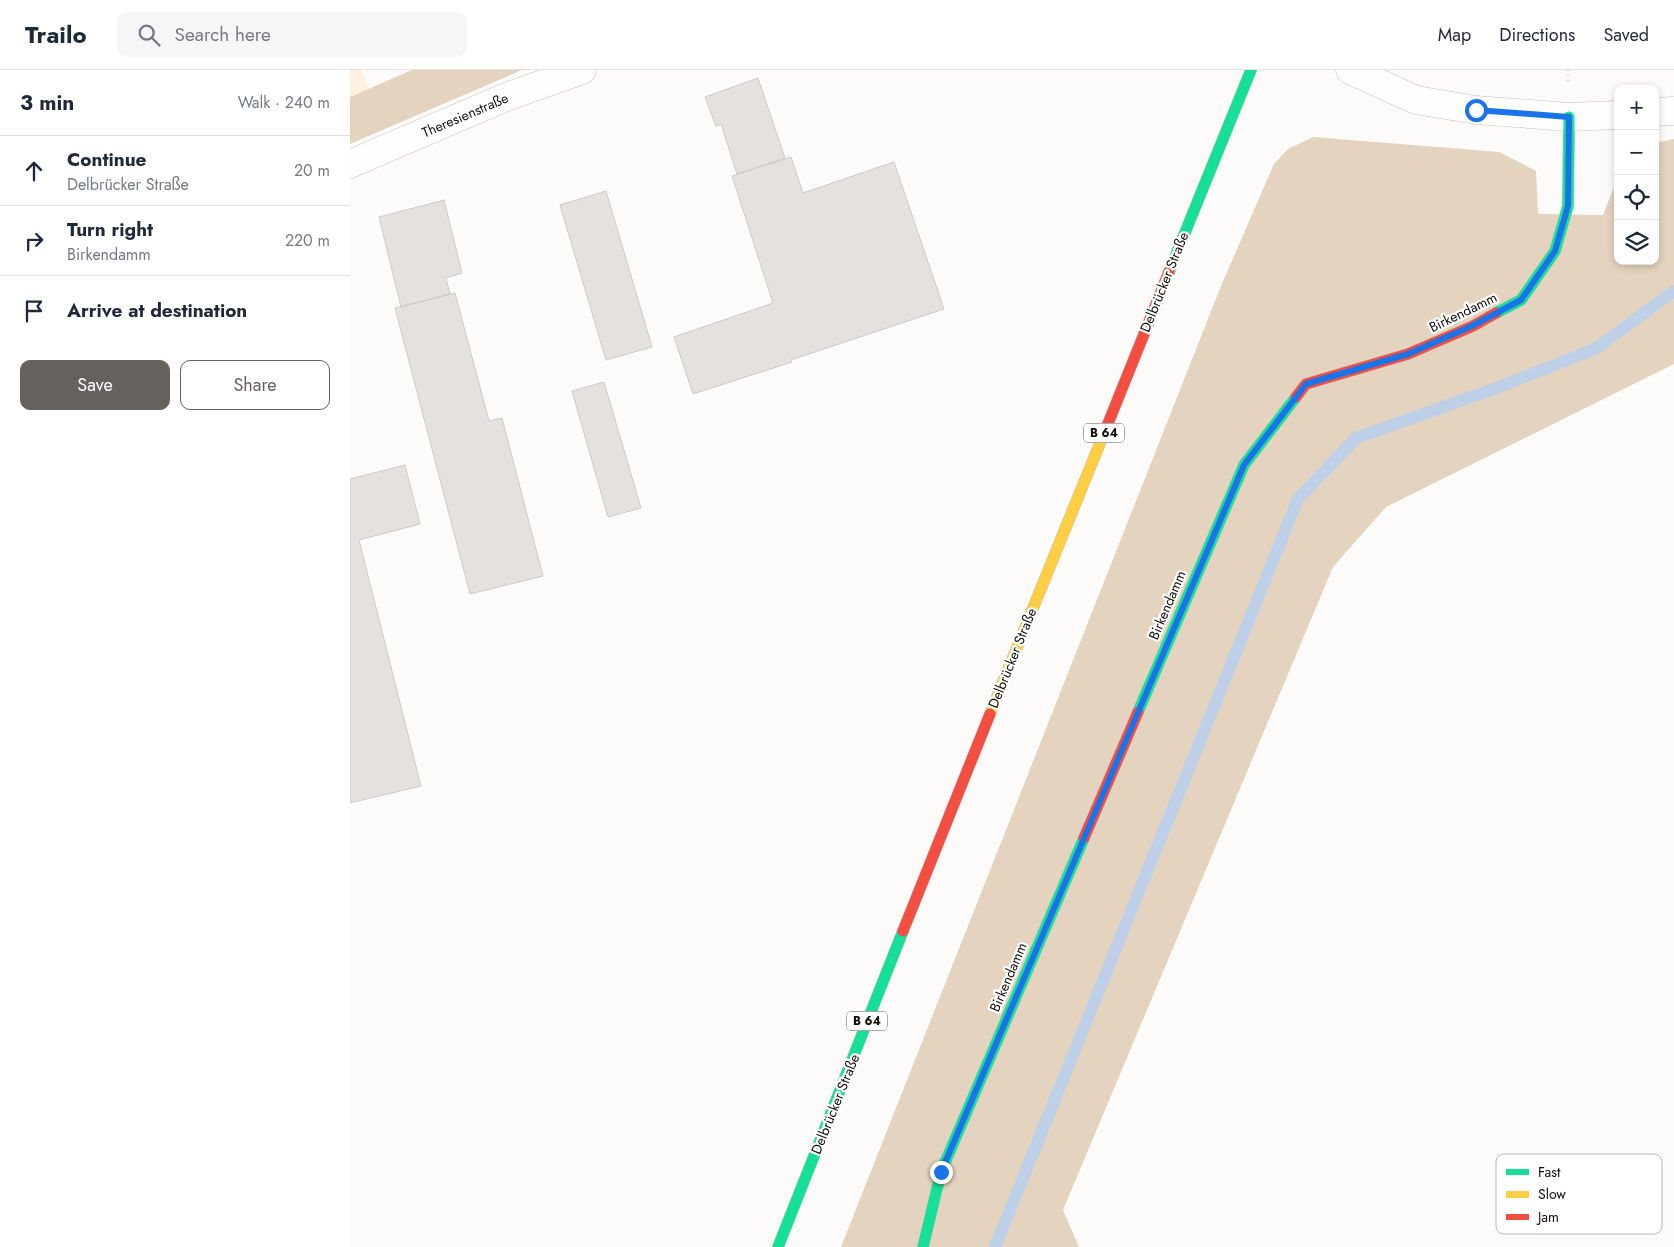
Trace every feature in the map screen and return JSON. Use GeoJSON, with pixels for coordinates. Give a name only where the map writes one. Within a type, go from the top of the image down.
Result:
{"type":"FeatureCollection","features":[{"type":"Feature","properties":{"kind":"street","name":"Theresienstraße"},"geometry":{"type":"LineString","coordinates":[[350,164],[506,97],[582,70]]}},
{"type":"Feature","properties":{"kind":"street","name":"Delbrücker Straße"},"geometry":{"type":"LineString","coordinates":[[778,1247],[956,795],[1250,70]]}},
{"type":"Feature","properties":{"kind":"street"},"geometry":{"type":"LineString","coordinates":[[1350,70],[1416,100],[1476,110],[1569,117],[1614,115]]}},
{"type":"Feature","properties":{"kind":"street"},"geometry":{"type":"LineString","coordinates":[[1659,112],[1674,111]]}},
{"type":"Feature","properties":{"kind":"street","name":"Birkendamm"},"geometry":{"type":"LineString","coordinates":[[923,1247],[941,1172],[1244,465],[1306,384],[1408,354],[1472,326],[1521,300],[1555,251],[1568,206],[1569,117]]}},
{"type":"Feature","properties":{"kind":"shaded area"},"geometry":{"type":"Polygon","coordinates":[[[350,70],[361,70],[369,89],[350,97],[350,70]]]}},
{"type":"Feature","properties":{"kind":"shaded area"},"geometry":{"type":"Polygon","coordinates":[[[412,70],[522,70],[350,144],[350,97],[412,70]]]}},
{"type":"Feature","properties":{"kind":"shaded area"},"geometry":{"type":"Polygon","coordinates":[[[1313,137],[1499,152],[1536,171],[1538,214],[1603,215],[1614,187],[1614,265],[1659,265],[1659,142],[1674,139],[1674,364],[1386,507],[1333,567],[1063,1210],[1079,1247],[841,1247],[1221,286],[1274,164],[1288,149],[1313,137]]]}},
{"type":"Feature","properties":{"kind":"building"},"geometry":{"type":"Polygon","coordinates":[[[758,78],[785,158],[737,174],[721,124],[716,126],[705,97],[758,78]]]}},
{"type":"Feature","properties":{"kind":"building"},"geometry":{"type":"Polygon","coordinates":[[[791,157],[803,193],[894,162],[944,309],[693,394],[674,337],[773,303],[732,176],[791,157]]]}},
{"type":"Feature","properties":{"kind":"building"},"geometry":{"type":"Polygon","coordinates":[[[606,191],[652,347],[606,360],[560,205],[606,191]]]}},
{"type":"Feature","properties":{"kind":"building"},"geometry":{"type":"Polygon","coordinates":[[[444,200],[462,273],[446,278],[450,294],[401,307],[379,217],[444,200]]]}},
{"type":"Feature","properties":{"kind":"building"},"geometry":{"type":"Polygon","coordinates":[[[455,293],[489,421],[502,418],[543,576],[470,594],[395,308],[455,293]]]}},
{"type":"Feature","properties":{"kind":"building"},"geometry":{"type":"Polygon","coordinates":[[[604,382],[641,508],[608,517],[572,391],[604,382]]]}},
{"type":"Feature","properties":{"kind":"building"},"geometry":{"type":"Polygon","coordinates":[[[405,465],[420,524],[359,540],[421,786],[350,803],[350,479],[405,465]]]}},
{"type":"Feature","properties":{"kind":"waterway"},"geometry":{"type":"LineString","coordinates":[[995,1247],[1298,499],[1356,438],[1499,387],[1595,349],[1674,291]]}},
{"type":"Feature","properties":{"kind":"traffic: fast"},"geometry":{"type":"LineString","coordinates":[[1169,272],[1251,70]]}},
{"type":"Feature","properties":{"kind":"traffic: fast"},"geometry":{"type":"LineString","coordinates":[[1496,313],[1521,300],[1555,251],[1568,206],[1569,117]]}},
{"type":"Feature","properties":{"kind":"traffic: fast"},"geometry":{"type":"LineString","coordinates":[[1138,712],[1244,465],[1296,397]]}},
{"type":"Feature","properties":{"kind":"traffic: fast"},"geometry":{"type":"LineString","coordinates":[[923,1247],[941,1172],[1084,838]]}},
{"type":"Feature","properties":{"kind":"traffic: fast"},"geometry":{"type":"LineString","coordinates":[[778,1247],[903,931]]}},
{"type":"Feature","properties":{"kind":"traffic: slow"},"geometry":{"type":"LineString","coordinates":[[990,714],[1107,426]]}},
{"type":"Feature","properties":{"kind":"traffic: jam"},"geometry":{"type":"LineString","coordinates":[[1107,426],[1169,272]]}},
{"type":"Feature","properties":{"kind":"traffic: jam"},"geometry":{"type":"LineString","coordinates":[[1296,397],[1306,384],[1408,354],[1473,326],[1496,313]]}},
{"type":"Feature","properties":{"kind":"traffic: jam"},"geometry":{"type":"LineString","coordinates":[[1084,838],[1138,712]]}},
{"type":"Feature","properties":{"kind":"traffic: jam"},"geometry":{"type":"LineString","coordinates":[[903,931],[990,714]]}},
{"type":"Feature","properties":{"kind":"route"},"geometry":{"type":"LineString","coordinates":[[941,1172],[1244,465],[1306,384],[1408,354],[1472,326],[1521,300],[1555,251],[1568,206],[1569,117],[1476,110]]}}]}
